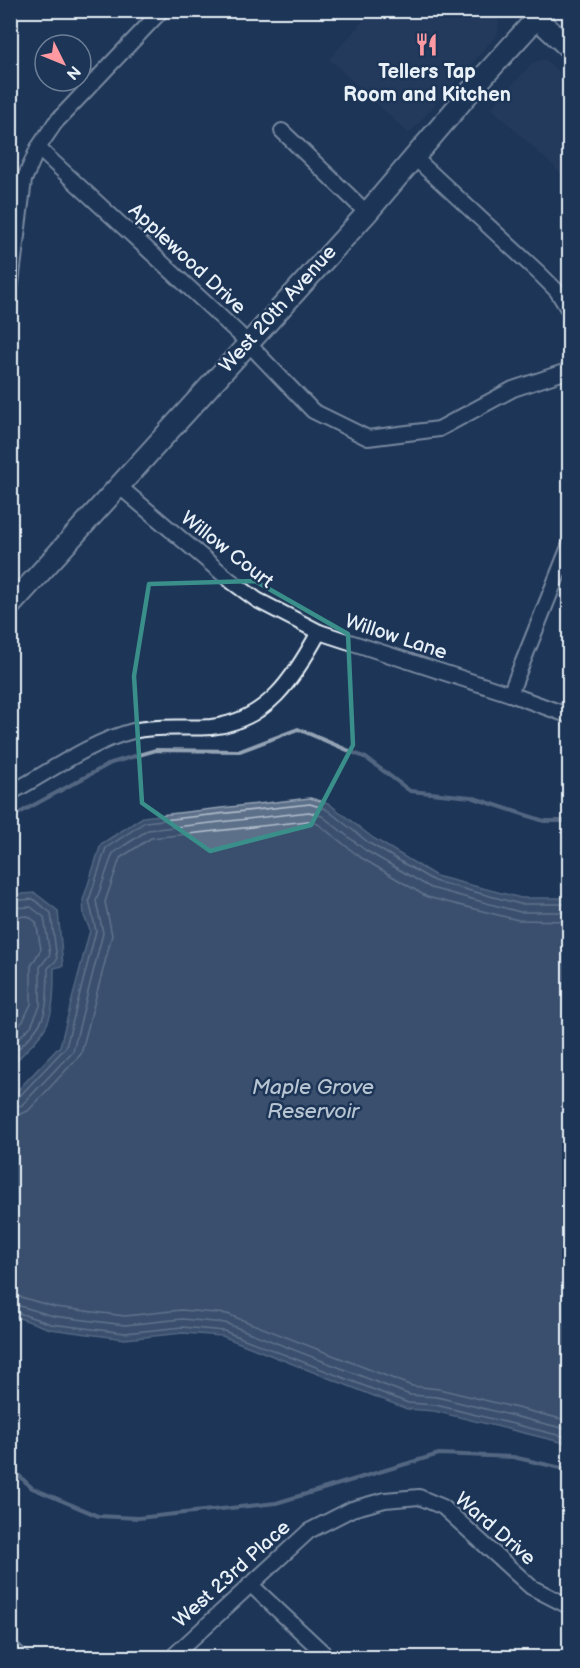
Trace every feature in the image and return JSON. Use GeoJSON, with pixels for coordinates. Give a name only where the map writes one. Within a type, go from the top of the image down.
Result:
{"type":"FeatureCollection","features":[{"type":"Feature","properties":{"kind":"street"},"geometry":{"type":"LineString","coordinates":[[10,291],[14,220],[24,180],[38,148],[56,123],[162,10]]}},
{"type":"Feature","properties":{"kind":"street"},"geometry":{"type":"LineString","coordinates":[[536,13],[570,49]]}},
{"type":"Feature","properties":{"kind":"street","name":"West 20th Avenue"},"geometry":{"type":"LineString","coordinates":[[10,606],[367,213],[536,13]]}},
{"type":"Feature","properties":{"kind":"street"},"geometry":{"type":"LineString","coordinates":[[282,131],[367,213]]}},
{"type":"Feature","properties":{"kind":"street","name":"Applewood Drive"},"geometry":{"type":"LineString","coordinates":[[38,148],[238,333],[246,344],[313,411],[368,438],[439,429],[513,389],[570,370]]}},
{"type":"Feature","properties":{"kind":"street"},"geometry":{"type":"LineString","coordinates":[[415,158],[539,273],[556,291],[570,312]]}},
{"type":"Feature","properties":{"kind":"street","name":"Willow Court"},"geometry":{"type":"LineString","coordinates":[[120,487],[239,588],[257,600],[319,632]]}},
{"type":"Feature","properties":{"kind":"street"},"geometry":{"type":"LineString","coordinates":[[510,694],[570,544]]}},
{"type":"Feature","properties":{"kind":"street","name":"Willow Lane"},"geometry":{"type":"LineString","coordinates":[[10,793],[109,739],[152,728],[211,727],[240,720],[256,712],[285,688],[319,632],[510,694],[570,716]]}},
{"type":"Feature","properties":{"kind":"street","name":"Ward Drive"},"geometry":{"type":"LineString","coordinates":[[322,1522],[352,1509],[386,1500],[419,1497],[443,1507],[531,1587],[570,1607]]}},
{"type":"Feature","properties":{"kind":"street","name":"West 23rd Place"},"geometry":{"type":"LineString","coordinates":[[171,1658],[250,1584],[322,1522]]}},
{"type":"Feature","properties":{"kind":"street"},"geometry":{"type":"LineString","coordinates":[[250,1584],[329,1658]]}},
{"type":"Feature","properties":{"kind":"street"},"geometry":{"type":"LineString","coordinates":[[10,1647],[22,1658]]}},
{"type":"Feature","properties":{"kind":"highlighted area"},"geometry":{"type":"Polygon","coordinates":[[[255,581],[348,634],[353,745],[311,825],[210,851],[142,803],[134,676],[149,584],[255,581]]]}},
{"type":"Feature","properties":{"kind":"shaded area"},"geometry":{"type":"Polygon","coordinates":[[[372,11],[490,11],[499,20],[498,34],[409,134],[329,59],[372,11]]]}},
{"type":"Feature","properties":{"kind":"shaded area"},"geometry":{"type":"Polygon","coordinates":[[[545,59],[569,81],[569,181],[491,108],[533,62],[545,59]]]}},
{"type":"Feature","properties":{"kind":"water","name":"Maple Grove Reservoir"},"geometry":{"type":"Polygon","coordinates":[[[310,798],[328,803],[373,838],[436,876],[521,898],[569,898],[569,1444],[434,1411],[407,1409],[222,1336],[183,1333],[125,1339],[50,1329],[11,1315],[11,1097],[60,1046],[90,930],[84,916],[83,900],[101,844],[143,817],[310,798]]]}},
{"type":"Feature","properties":{"kind":"water"},"geometry":{"type":"Polygon","coordinates":[[[35,893],[58,911],[63,966],[54,968],[53,1002],[47,1024],[42,1033],[11,1066],[11,895],[35,893]]]}},
{"type":"Feature","properties":{"kind":"waterway"},"geometry":{"type":"LineString","coordinates":[[10,818],[111,763],[156,750],[240,751],[298,729],[366,758],[410,791],[471,797],[544,821],[570,821]]}},
{"type":"Feature","properties":{"kind":"waterway"},"geometry":{"type":"LineString","coordinates":[[10,1467],[32,1488],[98,1516],[138,1518],[276,1503],[439,1454],[513,1457],[570,1470]]}},
{"type":"Feature","properties":{"kind":"place","name":"Tellers Tap Room and Kitchen"},"geometry":{"type":"Point","coordinates":[427,45]}}]}
